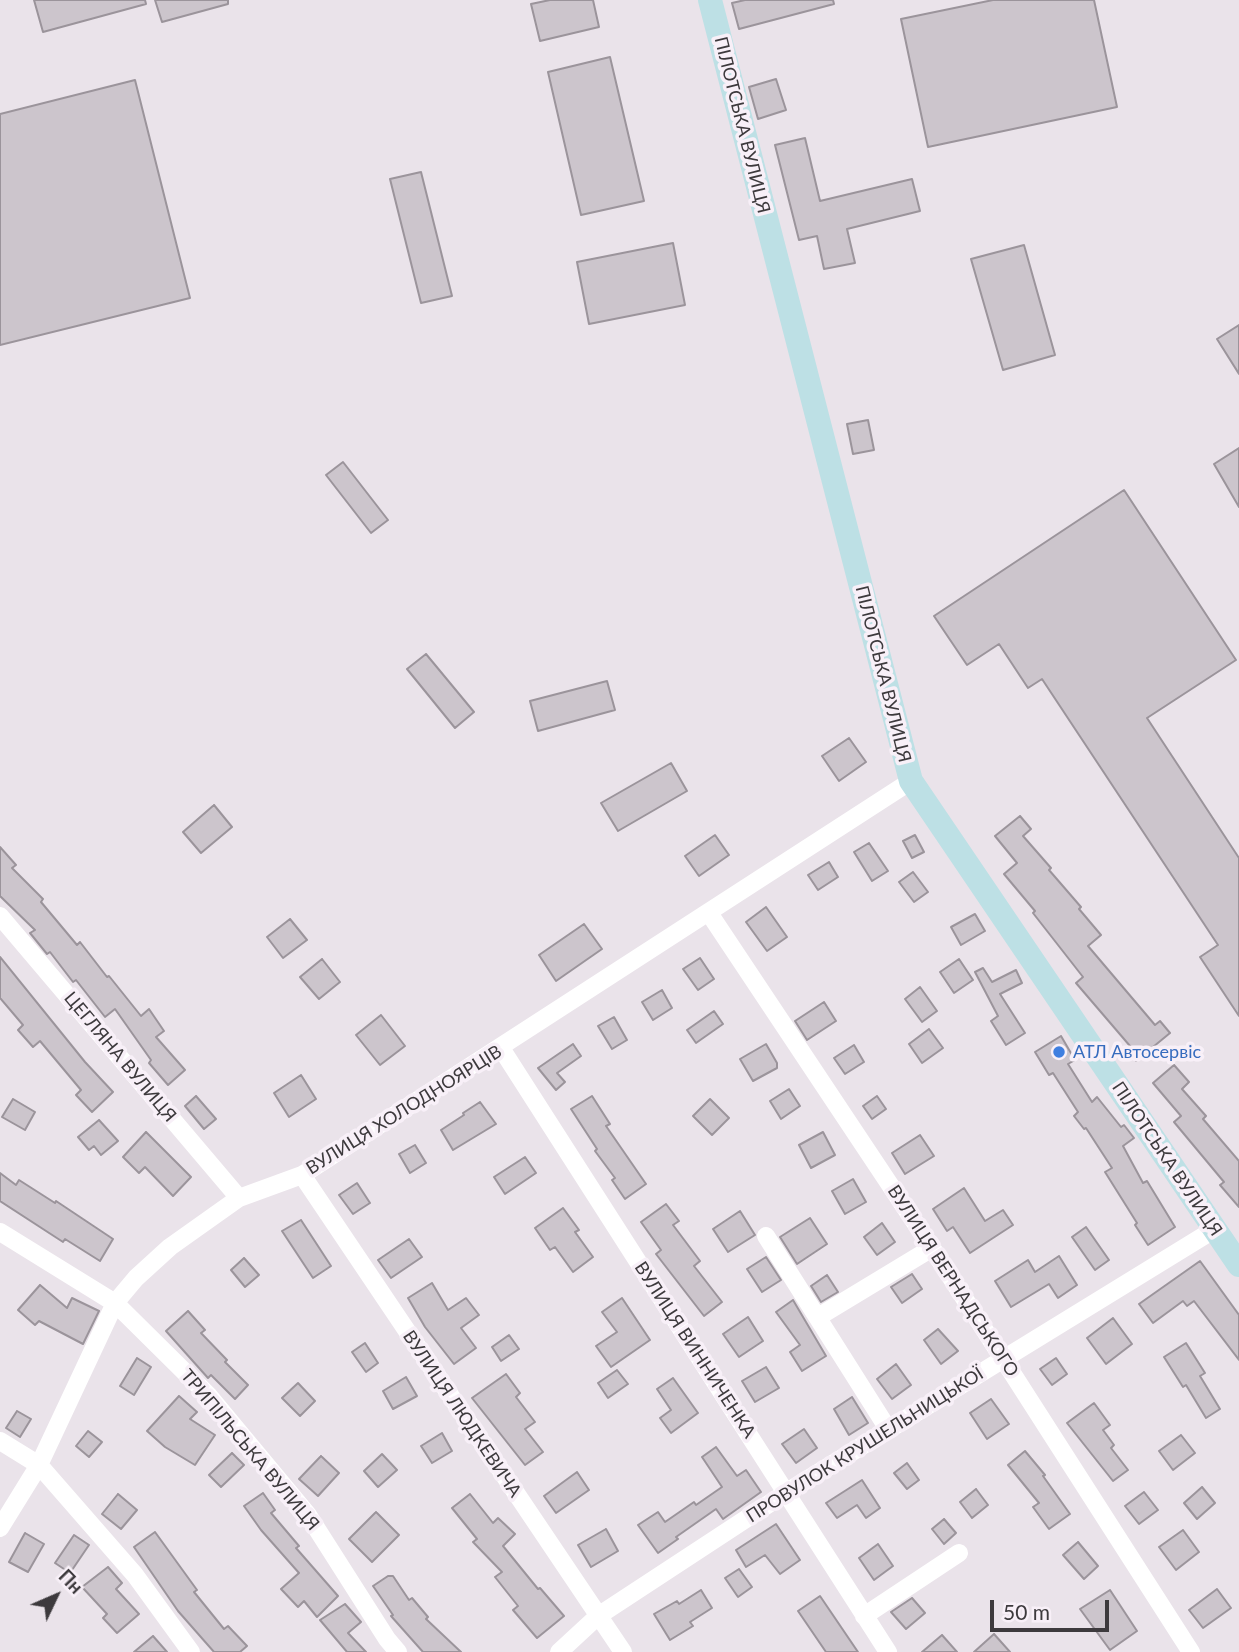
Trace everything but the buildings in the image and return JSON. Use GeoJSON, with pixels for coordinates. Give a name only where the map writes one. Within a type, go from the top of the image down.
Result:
{"type":"FeatureCollection","features":[{"type":"Feature","properties":{"kind":"street","name":"ПІЛОТСЬКА ВУЛИЦЯ"},"geometry":{"type":"LineString","coordinates":[[710,0],[911,781],[1239,1265]]}},
{"type":"Feature","properties":{"kind":"street","name":"ВУЛИЦЯ ХОЛОДНОЯРЦІВ"},"geometry":{"type":"LineString","coordinates":[[0,1528],[39,1465],[115,1303],[136,1278],[170,1247],[239,1198],[302,1175],[911,781]]}},
{"type":"Feature","properties":{"kind":"street","name":"ВУЛИЦЯ ВЕРНАДСЬКОГО"},"geometry":{"type":"LineString","coordinates":[[709,913],[932,1248],[1191,1652]]}},
{"type":"Feature","properties":{"kind":"street","name":"ЦЕГЛЯНА ВУЛИЦЯ"},"geometry":{"type":"LineString","coordinates":[[0,916],[239,1198]]}},
{"type":"Feature","properties":{"kind":"street","name":"ВУЛИЦЯ ВИННИЧЕНКА"},"geometry":{"type":"LineString","coordinates":[[501,1048],[888,1652]]}},
{"type":"Feature","properties":{"kind":"street","name":"ВУЛИЦЯ ЛЮДКЕВИЧА"},"geometry":{"type":"LineString","coordinates":[[302,1175],[623,1652]]}},
{"type":"Feature","properties":{"kind":"street","name":"ПРОВУЛОК КРУШЕЛЬНИЦЬКОЇ"},"geometry":{"type":"LineString","coordinates":[[559,1652],[598,1616],[787,1492],[1214,1229]]}},
{"type":"Feature","properties":{"kind":"street","name":"ТРИПІЛЬСЬКА ВУЛИЦЯ"},"geometry":{"type":"LineString","coordinates":[[0,1232],[115,1303],[209,1396],[309,1515],[387,1639],[398,1652]]}},
{"type":"Feature","properties":{"kind":"street"},"geometry":{"type":"LineString","coordinates":[[766,1236],[888,1429]]}},
{"type":"Feature","properties":{"kind":"street"},"geometry":{"type":"LineString","coordinates":[[818,1317],[932,1248]]}},
{"type":"Feature","properties":{"kind":"street"},"geometry":{"type":"LineString","coordinates":[[0,1441],[39,1465],[135,1574],[191,1652]]}},
{"type":"Feature","properties":{"kind":"street"},"geometry":{"type":"LineString","coordinates":[[864,1616],[959,1553]]}},
{"type":"Feature","properties":{"kind":"place","name":"АТЛ Автосервіс"},"geometry":{"type":"Point","coordinates":[1059,1052]}}]}
